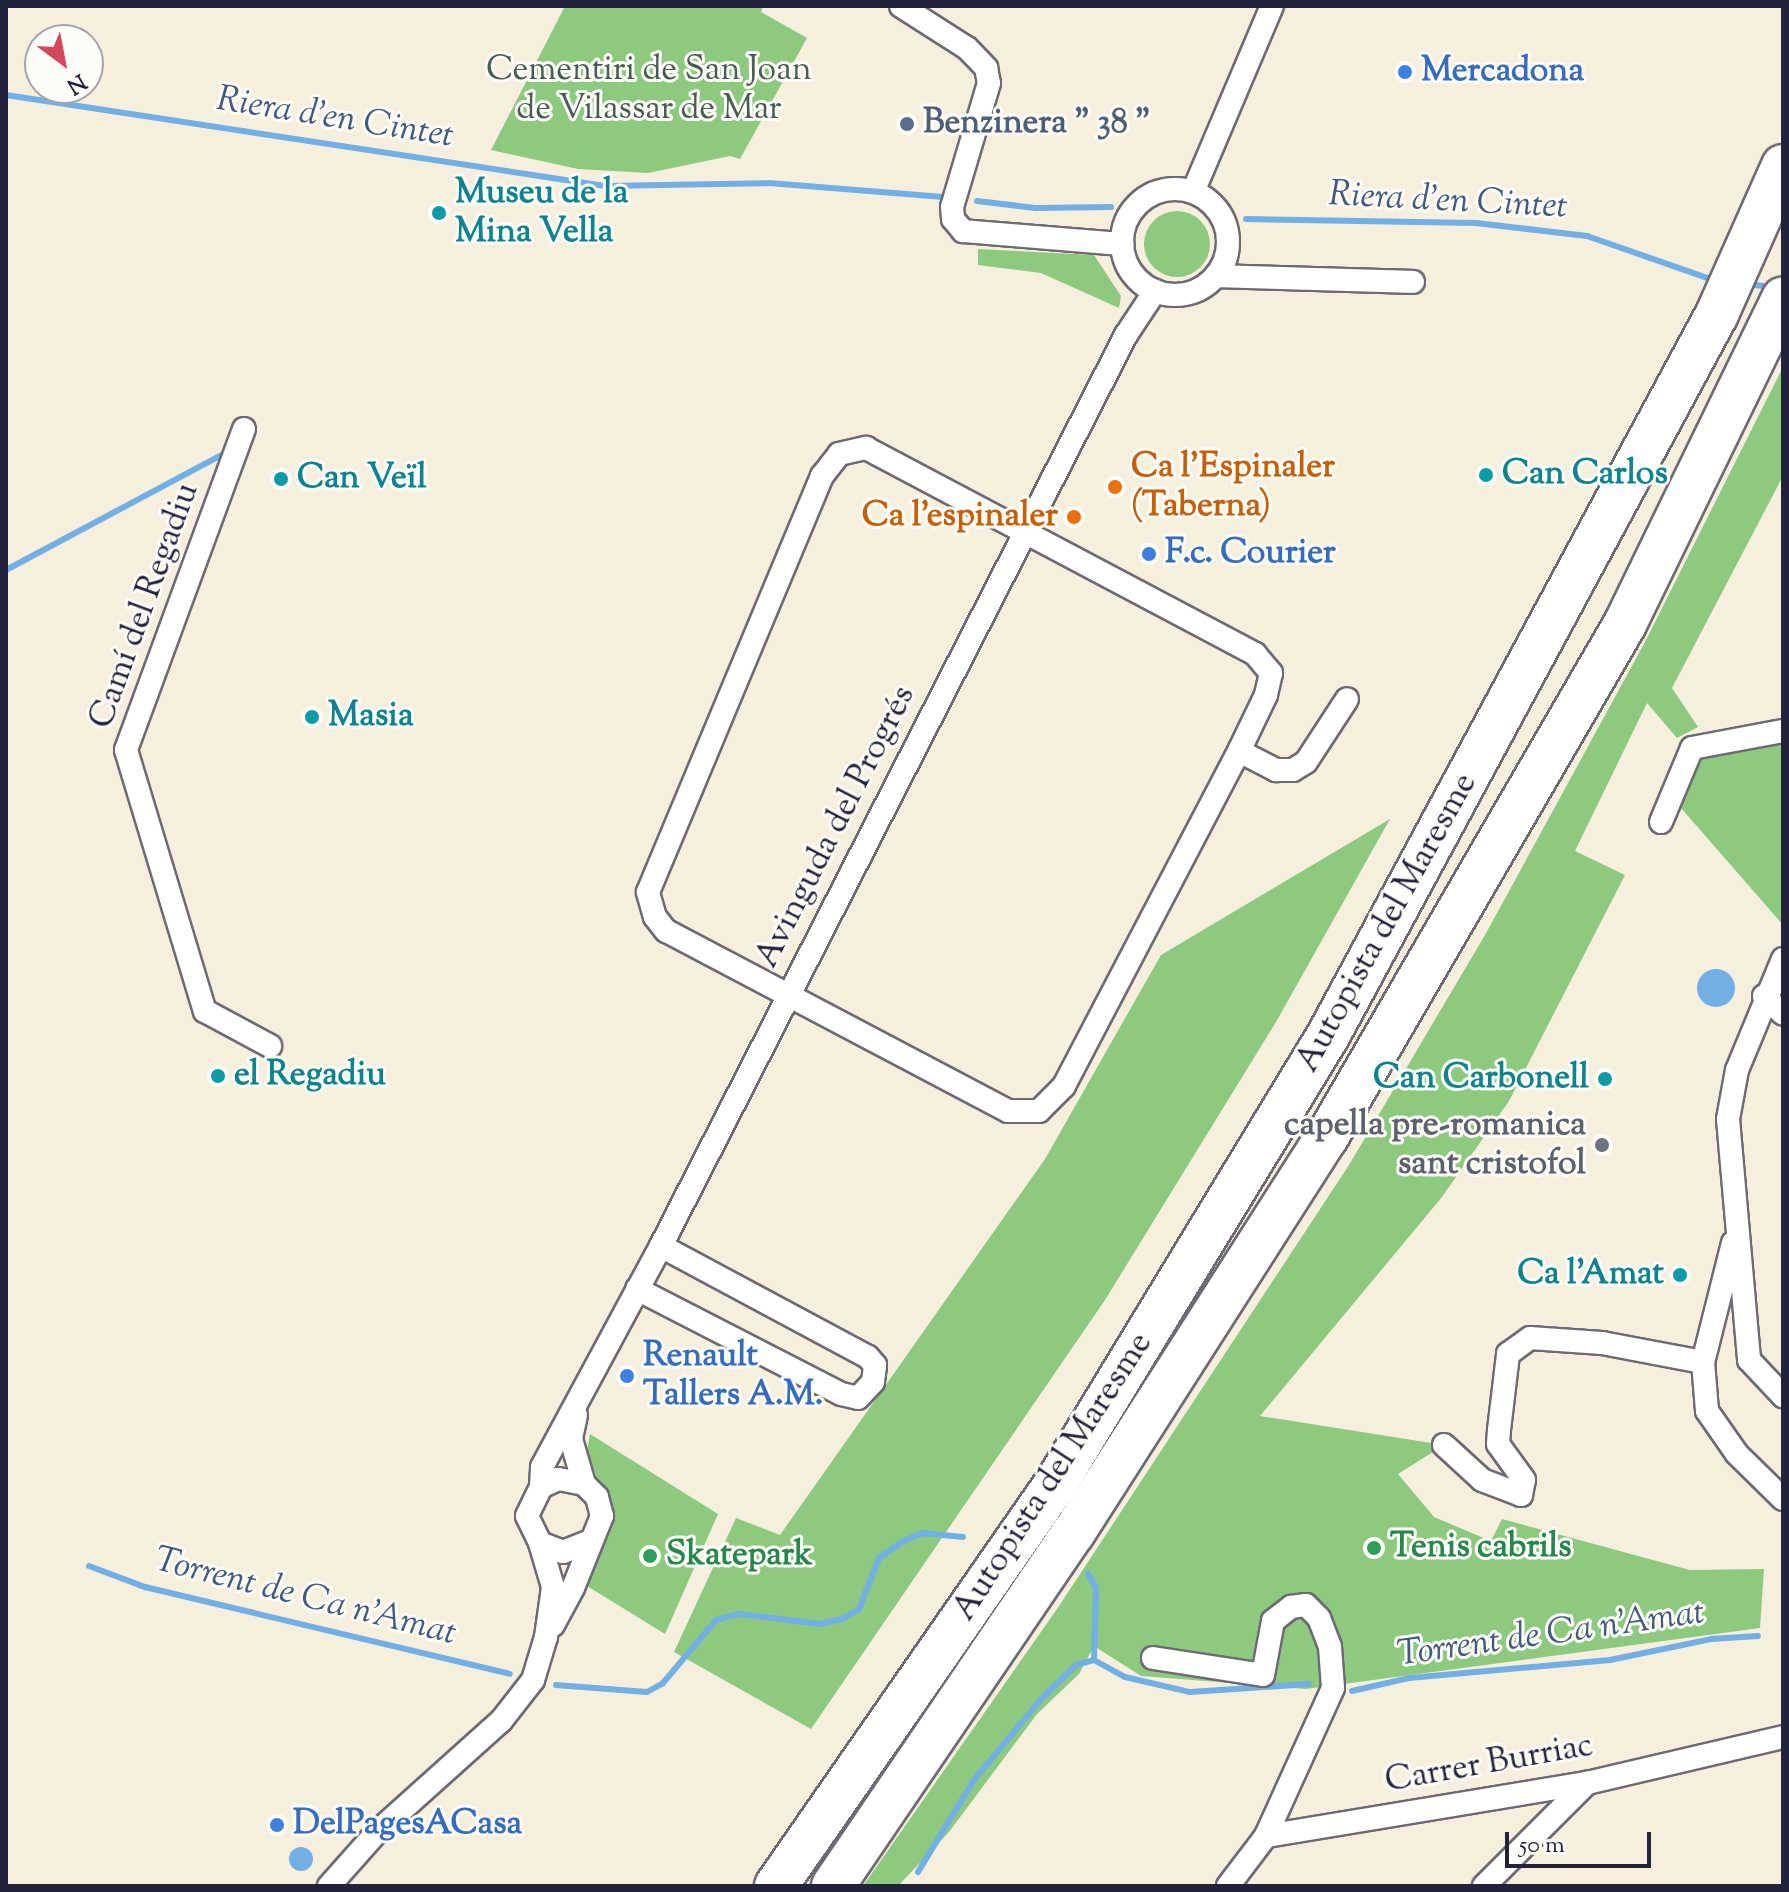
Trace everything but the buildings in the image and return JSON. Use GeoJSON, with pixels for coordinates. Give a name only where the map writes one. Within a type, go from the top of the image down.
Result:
{"type":"FeatureCollection","features":[{"type":"Feature","properties":{"kind":"highway","name":"Autopista del Maresme"},"geometry":{"type":"LineString","coordinates":[[776,1886],[1053,1488],[1321,1048],[1717,314],[1782,168]]}},
{"type":"Feature","properties":{"kind":"highway","name":"Autopista del Maresme"},"geometry":{"type":"LineString","coordinates":[[833,1886],[1074,1532],[1327,1137],[1625,624],[1783,298]]}},
{"type":"Feature","properties":{"kind":"street"},"geometry":{"type":"LineString","coordinates":[[901,6],[967,48],[986,68],[989,83],[952,207],[953,219],[963,231],[1122,244]]}},
{"type":"Feature","properties":{"kind":"street"},"geometry":{"type":"LineString","coordinates":[[1193,192],[1272,6]]}},
{"type":"Feature","properties":{"kind":"street"},"geometry":{"type":"LineString","coordinates":[[1216,276],[1228,252],[1227,229],[1214,205],[1193,192],[1175,189],[1141,201],[1127,219],[1122,244],[1129,269],[1155,291],[1182,295],[1216,276],[1413,282]]}},
{"type":"Feature","properties":{"kind":"street","name":"Avinguda del Progrés"},"geometry":{"type":"LineString","coordinates":[[541,1487],[542,1467],[661,1246],[1126,335],[1155,291]]}},
{"type":"Feature","properties":{"kind":"street","name":"Camí del Regadiu"},"geometry":{"type":"LineString","coordinates":[[244,429],[126,750],[205,1011],[270,1046]]}},
{"type":"Feature","properties":{"kind":"street"},"geometry":{"type":"LineString","coordinates":[[866,448],[1255,654],[1271,673],[1266,695],[1239,751],[1064,1086],[1039,1111],[1008,1111],[789,993],[666,931],[655,917],[648,892],[822,476],[839,454],[866,448]]}},
{"type":"Feature","properties":{"kind":"street"},"geometry":{"type":"LineString","coordinates":[[1239,751],[1276,770],[1293,770],[1306,762],[1347,699]]}},
{"type":"Feature","properties":{"kind":"street"},"geometry":{"type":"LineString","coordinates":[[1661,822],[1692,748],[1783,731]]}},
{"type":"Feature","properties":{"kind":"street"},"geometry":{"type":"LineString","coordinates":[[1783,959],[1764,996],[1737,1070],[1728,1119],[1749,1360],[1783,1396]]}},
{"type":"Feature","properties":{"kind":"street"},"geometry":{"type":"LineString","coordinates":[[1764,996],[1783,1014]]}},
{"type":"Feature","properties":{"kind":"street"},"geometry":{"type":"LineString","coordinates":[[1738,1222],[1703,1362],[1707,1411],[1737,1454],[1783,1499]]}},
{"type":"Feature","properties":{"kind":"street"},"geometry":{"type":"LineString","coordinates":[[637,1289],[841,1394],[858,1398],[873,1382],[875,1365],[868,1357],[661,1246]]}},
{"type":"Feature","properties":{"kind":"street"},"geometry":{"type":"LineString","coordinates":[[1444,1445],[1482,1480],[1521,1495],[1524,1480],[1498,1444],[1508,1354],[1530,1338],[1602,1343],[1703,1362]]}},
{"type":"Feature","properties":{"kind":"street"},"geometry":{"type":"LineString","coordinates":[[329,1886],[376,1833],[501,1721],[533,1680],[546,1637],[592,1540],[601,1509],[584,1484],[571,1439],[580,1395]]}},
{"type":"Feature","properties":{"kind":"street"},"geometry":{"type":"LineString","coordinates":[[546,1637],[553,1587],[540,1543],[527,1516],[541,1487],[558,1479],[584,1484]]}},
{"type":"Feature","properties":{"kind":"street"},"geometry":{"type":"LineString","coordinates":[[540,1543],[563,1552],[592,1540]]}},
{"type":"Feature","properties":{"kind":"street"},"geometry":{"type":"LineString","coordinates":[[1153,1658],[1263,1675],[1273,1621],[1291,1607],[1306,1605],[1319,1618],[1330,1647],[1333,1688],[1266,1836],[1228,1886]]}},
{"type":"Feature","properties":{"kind":"street","name":"Carrer Burriac"},"geometry":{"type":"LineString","coordinates":[[1266,1836],[1587,1783],[1783,1737]]}},
{"type":"Feature","properties":{"kind":"street"},"geometry":{"type":"LineString","coordinates":[[1484,1886],[1587,1783]]}},
{"type":"Feature","properties":{"kind":"green space","name":"Cementiri de San Joan de Vilassar de Mar"},"geometry":{"type":"Polygon","coordinates":[[[565,6],[763,6],[761,12],[807,38],[740,159],[730,156],[648,173],[578,169],[491,150],[565,6]]]}},
{"type":"Feature","properties":{"kind":"green space"},"geometry":{"type":"Polygon","coordinates":[[[1177,211],[1200,221],[1210,244],[1200,267],[1177,277],[1154,267],[1144,244],[1154,221],[1177,211]]]}},
{"type":"Feature","properties":{"kind":"green space"},"geometry":{"type":"Polygon","coordinates":[[[978,249],[1094,255],[1121,296],[1119,308],[1041,273],[978,265],[978,249]]]}},
{"type":"Feature","properties":{"kind":"green space"},"geometry":{"type":"Polygon","coordinates":[[[1783,367],[1783,476],[1672,688],[1698,727],[1677,738],[1647,703],[1575,851],[1625,875],[1509,1101],[1442,1197],[1260,1416],[1444,1445],[1398,1474],[1434,1517],[1491,1541],[1502,1519],[1690,1570],[1764,1569],[1760,1628],[1306,1689],[1141,1676],[1094,1646],[1079,1674],[1037,1714],[949,1832],[898,1886],[863,1886],[1057,1609],[1349,1165],[1485,935],[1645,642],[1783,367]]]}},
{"type":"Feature","properties":{"kind":"green space"},"geometry":{"type":"Polygon","coordinates":[[[1783,739],[1783,925],[1681,808],[1701,759],[1783,739]]]}},
{"type":"Feature","properties":{"kind":"green space"},"geometry":{"type":"Polygon","coordinates":[[[1390,819],[1276,1022],[1105,1300],[811,1729],[674,1652],[736,1518],[780,1535],[1045,1159],[1161,955],[1390,819]]]}},
{"type":"Feature","properties":{"kind":"green space","name":"Skatepark"},"geometry":{"type":"Polygon","coordinates":[[[590,1434],[718,1514],[665,1634],[587,1586],[613,1525],[587,1450],[590,1434]]]}},
{"type":"Feature","properties":{"kind":"water"},"geometry":{"type":"Polygon","coordinates":[[[1716,969],[1729,975],[1735,988],[1729,1001],[1716,1007],[1703,1001],[1697,988],[1703,975],[1716,969]]]}},
{"type":"Feature","properties":{"kind":"water"},"geometry":{"type":"Polygon","coordinates":[[[301,1847],[310,1850],[313,1859],[310,1868],[301,1871],[292,1868],[289,1859],[292,1850],[301,1847]]]}},
{"type":"Feature","properties":{"kind":"waterway","name":"Riera d'en Cintet"},"geometry":{"type":"LineString","coordinates":[[6,95],[605,186],[769,183],[943,197]]}},
{"type":"Feature","properties":{"kind":"waterway","name":"Riera d'en Cintet"},"geometry":{"type":"LineString","coordinates":[[977,201],[1036,208],[1111,207]]}},
{"type":"Feature","properties":{"kind":"waterway","name":"Riera d'en Cintet"},"geometry":{"type":"LineString","coordinates":[[1246,219],[1476,223],[1587,236],[1716,281]]}},
{"type":"Feature","properties":{"kind":"waterway","name":"Riera d'en Cintet"},"geometry":{"type":"LineString","coordinates":[[1747,284],[1771,287]]}},
{"type":"Feature","properties":{"kind":"waterway"},"geometry":{"type":"LineString","coordinates":[[6,570],[227,452]]}},
{"type":"Feature","properties":{"kind":"waterway","name":"Torrent de Ca n'Amat"},"geometry":{"type":"LineString","coordinates":[[556,1685],[647,1692],[663,1683],[716,1620],[739,1614],[820,1624],[842,1619],[859,1609],[879,1558],[902,1542],[922,1533],[963,1537]]}},
{"type":"Feature","properties":{"kind":"waterway","name":"Torrent de Ca n'Amat"},"geometry":{"type":"LineString","coordinates":[[89,1566],[145,1587],[510,1674]]}},
{"type":"Feature","properties":{"kind":"waterway","name":"Torrent de Ca n'Amat"},"geometry":{"type":"LineString","coordinates":[[1088,1574],[1096,1588],[1094,1660],[1125,1677],[1190,1692],[1309,1684]]}},
{"type":"Feature","properties":{"kind":"waterway","name":"Torrent de Ca n'Amat"},"geometry":{"type":"LineString","coordinates":[[1352,1691],[1409,1678],[1610,1660],[1711,1639],[1758,1636]]}},
{"type":"Feature","properties":{"kind":"waterway"},"geometry":{"type":"LineString","coordinates":[[918,1872],[974,1780],[1043,1697],[1076,1665],[1094,1660]]}},
{"type":"Feature","properties":{"kind":"place","name":"Mercadona"},"geometry":{"type":"Point","coordinates":[1405,72]}},
{"type":"Feature","properties":{"kind":"place","name":"Benzinera \" 38 \""},"geometry":{"type":"Point","coordinates":[907,124]}},
{"type":"Feature","properties":{"kind":"place","name":"Museu de la Mina Vella"},"geometry":{"type":"Point","coordinates":[439,213]}},
{"type":"Feature","properties":{"kind":"place","name":"Can Carlos"},"geometry":{"type":"Point","coordinates":[1486,475]}},
{"type":"Feature","properties":{"kind":"place","name":"Can Veïl"},"geometry":{"type":"Point","coordinates":[281,479]}},
{"type":"Feature","properties":{"kind":"place","name":"Ca l'Espinaler (Taberna)"},"geometry":{"type":"Point","coordinates":[1115,487]}},
{"type":"Feature","properties":{"kind":"place","name":"Ca l'espinaler"},"geometry":{"type":"Point","coordinates":[1074,517]}},
{"type":"Feature","properties":{"kind":"place","name":"F.c. Courier"},"geometry":{"type":"Point","coordinates":[1149,554]}},
{"type":"Feature","properties":{"kind":"place","name":"Masia"},"geometry":{"type":"Point","coordinates":[312,717]}},
{"type":"Feature","properties":{"kind":"place","name":"el Regadiu"},"geometry":{"type":"Point","coordinates":[218,1076]}},
{"type":"Feature","properties":{"kind":"place","name":"Can Carbonell"},"geometry":{"type":"Point","coordinates":[1605,1079]}},
{"type":"Feature","properties":{"kind":"place","name":"capella pre-romanica sant cristofol"},"geometry":{"type":"Point","coordinates":[1602,1145]}},
{"type":"Feature","properties":{"kind":"place","name":"Ca l'Amat"},"geometry":{"type":"Point","coordinates":[1680,1275]}},
{"type":"Feature","properties":{"kind":"place","name":"Renault Tallers A.M."},"geometry":{"type":"Point","coordinates":[627,1376]}},
{"type":"Feature","properties":{"kind":"place","name":"Tenis cabrils"},"geometry":{"type":"Point","coordinates":[1374,1548]}},
{"type":"Feature","properties":{"kind":"place","name":"Skatepark"},"geometry":{"type":"Point","coordinates":[650,1556]}},
{"type":"Feature","properties":{"kind":"place","name":"DelPagesACasa"},"geometry":{"type":"Point","coordinates":[277,1825]}}]}
